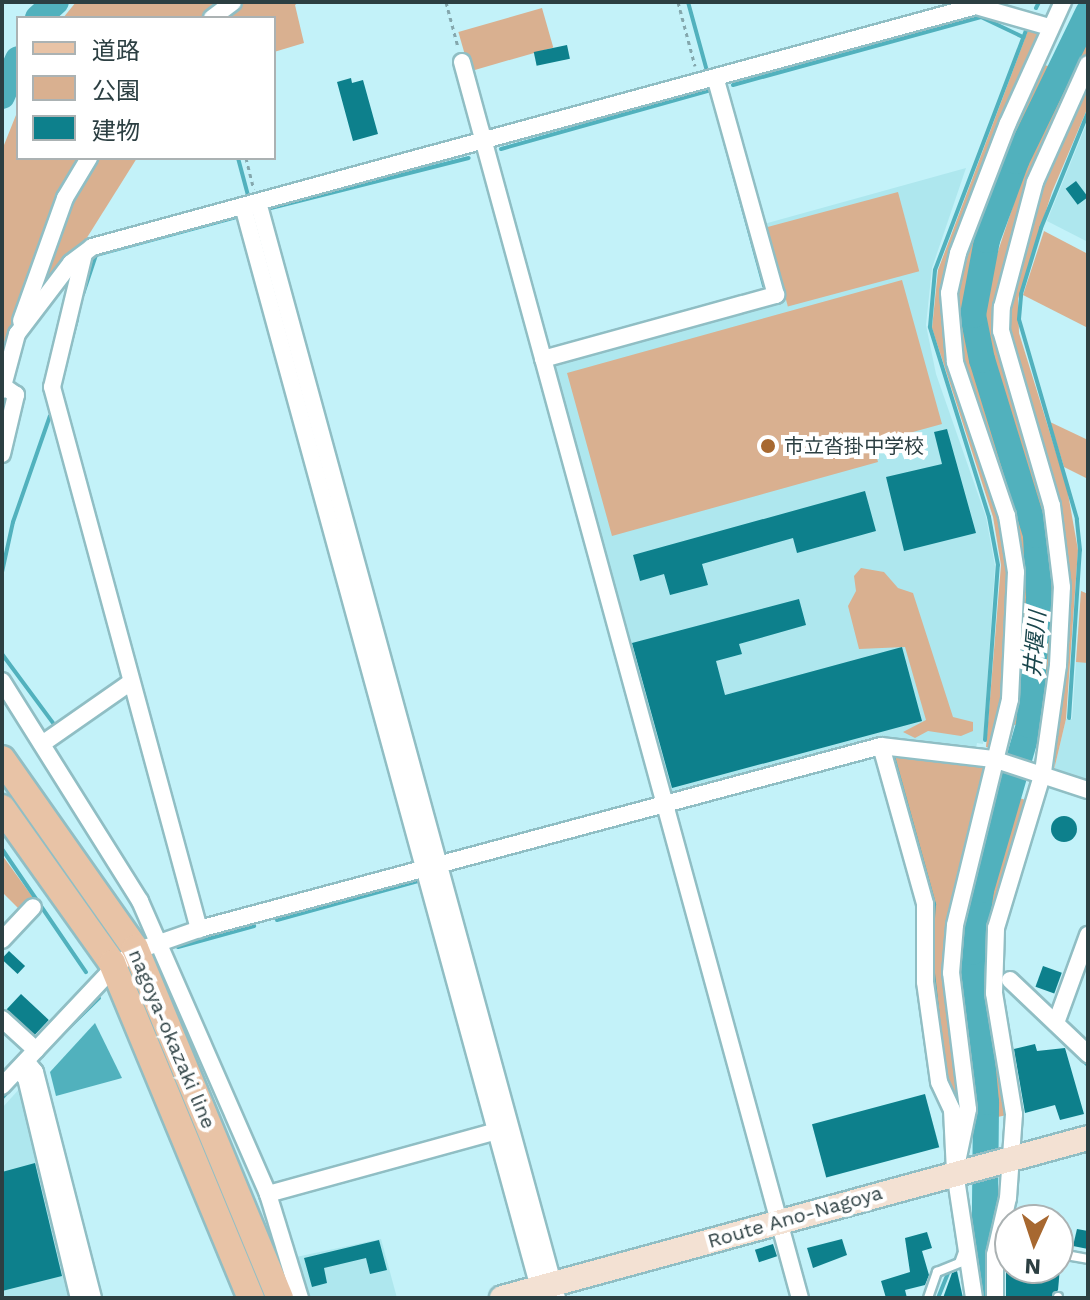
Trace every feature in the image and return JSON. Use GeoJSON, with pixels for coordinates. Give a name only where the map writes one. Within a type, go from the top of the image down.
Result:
{"type":"FeatureCollection","features":[{"type":"Feature","properties":{"kind":"main road","name":"nagoya-okazaki line"},"geometry":{"type":"LineString","coordinates":[[2,759],[148,946],[280,1298]]}},
{"type":"Feature","properties":{"kind":"main road","name":"nagoya-okazaki line"},"geometry":{"type":"LineString","coordinates":[[2,808],[114,967],[251,1298]]}},
{"type":"Feature","properties":{"kind":"main road","name":"Route Ano-Nagoya"},"geometry":{"type":"LineString","coordinates":[[502,1298],[541,1292],[780,1222],[1088,1138]]}},
{"type":"Feature","properties":{"kind":"street"},"geometry":{"type":"LineString","coordinates":[[215,16],[233,2]]}},
{"type":"Feature","properties":{"kind":"street"},"geometry":{"type":"LineString","coordinates":[[958,1172],[968,1109],[953,998],[955,925],[1010,699],[1016,572],[1007,516],[955,362],[949,293],[958,253],[1049,27],[1063,2]]}},
{"type":"Feature","properties":{"kind":"street"},"geometry":{"type":"LineString","coordinates":[[17,334],[71,263],[92,247],[976,6],[1049,27]]}},
{"type":"Feature","properties":{"kind":"street"},"geometry":{"type":"LineString","coordinates":[[462,62],[800,1298]]}},
{"type":"Feature","properties":{"kind":"street"},"geometry":{"type":"LineString","coordinates":[[995,1298],[995,1255],[1014,1114],[994,993],[996,928],[1041,772],[1058,665],[1060,551],[1001,331],[1002,307],[1035,182],[1088,64]]}},
{"type":"Feature","properties":{"kind":"street"},"geometry":{"type":"LineString","coordinates":[[543,359],[776,295],[707,79]]}},
{"type":"Feature","properties":{"kind":"street"},"geometry":{"type":"LineString","coordinates":[[2,454],[16,395],[3,388],[17,334],[65,198],[88,160]]}},
{"type":"Feature","properties":{"kind":"street"},"geometry":{"type":"LineString","coordinates":[[251,204],[432,869],[541,1292]]}},
{"type":"Feature","properties":{"kind":"street"},"geometry":{"type":"LineString","coordinates":[[84,254],[52,387],[199,929]]}},
{"type":"Feature","properties":{"kind":"street"},"geometry":{"type":"LineString","coordinates":[[2,681],[140,901],[148,946],[268,1194],[300,1298]]}},
{"type":"Feature","properties":{"kind":"street"},"geometry":{"type":"LineString","coordinates":[[42,744],[131,682]]}},
{"type":"Feature","properties":{"kind":"street"},"geometry":{"type":"LineString","coordinates":[[2,1086],[114,967],[148,946],[199,929],[664,807],[881,746],[913,745],[995,759],[1088,790]]}},
{"type":"Feature","properties":{"kind":"street"},"geometry":{"type":"LineString","coordinates":[[881,746],[925,904],[925,982],[939,1082],[954,1125],[974,1298]]}},
{"type":"Feature","properties":{"kind":"street"},"geometry":{"type":"LineString","coordinates":[[432,869],[497,1131],[541,1292]]}},
{"type":"Feature","properties":{"kind":"street"},"geometry":{"type":"LineString","coordinates":[[2,940],[33,907]]}},
{"type":"Feature","properties":{"kind":"street"},"geometry":{"type":"LineString","coordinates":[[1056,1023],[1088,935]]}},
{"type":"Feature","properties":{"kind":"street"},"geometry":{"type":"LineString","coordinates":[[1010,980],[1088,1054]]}},
{"type":"Feature","properties":{"kind":"street"},"geometry":{"type":"LineString","coordinates":[[2,1019],[35,1072],[93,1298]]}},
{"type":"Feature","properties":{"kind":"street"},"geometry":{"type":"LineString","coordinates":[[27,1060],[26,1078],[79,1298]]}},
{"type":"Feature","properties":{"kind":"street"},"geometry":{"type":"LineString","coordinates":[[268,1194],[497,1131]]}},
{"type":"Feature","properties":{"kind":"lane"},"geometry":{"type":"LineString","coordinates":[[928,1298],[937,1272],[959,1263],[968,1236]]}},
{"type":"Feature","properties":{"kind":"path"},"geometry":{"type":"LineString","coordinates":[[446,2],[462,62]]}},
{"type":"Feature","properties":{"kind":"path"},"geometry":{"type":"LineString","coordinates":[[678,2],[707,79]]}},
{"type":"Feature","properties":{"kind":"path"},"geometry":{"type":"LineString","coordinates":[[246,160],[251,204]]}},
{"type":"Feature","properties":{"kind":"shaded area"},"geometry":{"type":"Polygon","coordinates":[[[1088,120],[1088,242],[1047,221],[1088,120]]]}},
{"type":"Feature","properties":{"kind":"shaded area","name":"市立沓掛中学校"},"geometry":{"type":"Polygon","coordinates":[[[966,168],[932,268],[926,325],[936,374],[986,517],[995,566],[983,744],[977,743],[976,749],[880,740],[669,796],[552,364],[784,299],[764,224],[966,168]]]}},
{"type":"Feature","properties":{"kind":"shaded area"},"geometry":{"type":"Polygon","coordinates":[[[1081,591],[1088,594],[1088,782],[1054,770],[1066,719],[1072,719],[1081,591]]]}},
{"type":"Feature","properties":{"kind":"shaded area"},"geometry":{"type":"Polygon","coordinates":[[[95,1023],[122,1078],[56,1096],[50,1072],[95,1023]]]}},
{"type":"Feature","properties":{"kind":"shaded area"},"geometry":{"type":"Polygon","coordinates":[[[21,1087],[75,1294],[61,1298],[2,1298],[2,1108],[21,1087]]]}},
{"type":"Feature","properties":{"kind":"shaded area"},"geometry":{"type":"Polygon","coordinates":[[[381,1239],[397,1298],[308,1298],[296,1257],[381,1239]]]}},
{"type":"Feature","properties":{"kind":"green space"},"geometry":{"type":"Polygon","coordinates":[[[76,2],[221,2],[204,16],[65,16],[76,2]]]}},
{"type":"Feature","properties":{"kind":"green space"},"geometry":{"type":"Polygon","coordinates":[[[242,2],[299,2],[295,5],[304,43],[276,51],[276,16],[223,16],[242,2]]]}},
{"type":"Feature","properties":{"kind":"green space"},"geometry":{"type":"Polygon","coordinates":[[[542,8],[553,47],[470,71],[458,32],[542,8]]]}},
{"type":"Feature","properties":{"kind":"green space"},"geometry":{"type":"Polygon","coordinates":[[[1030,25],[1044,33],[945,290],[1009,542],[1007,698],[991,748],[986,747],[1001,565],[993,517],[932,328],[938,270],[1030,25]]]}},
{"type":"Feature","properties":{"kind":"green space"},"geometry":{"type":"Polygon","coordinates":[[[1088,28],[1088,54],[1056,121],[1000,292],[1037,464],[1058,593],[1045,735],[1033,726],[1044,594],[1043,544],[984,325],[988,282],[1025,169],[1088,28]]]}},
{"type":"Feature","properties":{"kind":"green space"},"geometry":{"type":"Polygon","coordinates":[[[1038,64],[1054,67],[1009,163],[973,261],[965,313],[975,369],[1022,503],[1033,559],[1021,724],[1006,726],[1020,574],[951,322],[959,262],[1038,64]]]}},
{"type":"Feature","properties":{"kind":"green space"},"geometry":{"type":"Polygon","coordinates":[[[1088,71],[1088,107],[1052,192],[1018,299],[1019,333],[1067,488],[1078,550],[1066,719],[1054,770],[1066,585],[1006,334],[1006,306],[1051,152],[1088,71]]]}},
{"type":"Feature","properties":{"kind":"green space"},"geometry":{"type":"Polygon","coordinates":[[[16,115],[16,160],[82,160],[2,375],[2,150],[16,115]]]}},
{"type":"Feature","properties":{"kind":"green space"},"geometry":{"type":"Polygon","coordinates":[[[94,160],[136,160],[83,244],[25,318],[68,199],[94,160]]]}},
{"type":"Feature","properties":{"kind":"green space"},"geometry":{"type":"Polygon","coordinates":[[[898,192],[919,271],[788,306],[767,227],[898,192]]]}},
{"type":"Feature","properties":{"kind":"green space"},"geometry":{"type":"Polygon","coordinates":[[[1044,231],[1088,254],[1088,328],[1023,295],[1044,231]]]}},
{"type":"Feature","properties":{"kind":"green space"},"geometry":{"type":"Polygon","coordinates":[[[902,280],[942,424],[873,443],[878,462],[612,536],[567,373],[902,280]]]}},
{"type":"Feature","properties":{"kind":"green space"},"geometry":{"type":"Polygon","coordinates":[[[1050,422],[1088,440],[1088,479],[1064,467],[1050,422]]]}},
{"type":"Feature","properties":{"kind":"green space"},"geometry":{"type":"Polygon","coordinates":[[[861,568],[884,572],[898,588],[913,593],[953,717],[973,722],[973,731],[961,736],[928,731],[915,738],[903,732],[926,720],[905,647],[859,649],[848,606],[856,591],[854,576],[861,568]]]}},
{"type":"Feature","properties":{"kind":"green space"},"geometry":{"type":"Polygon","coordinates":[[[1081,591],[1088,594],[1088,663],[1076,662],[1081,591]]]}},
{"type":"Feature","properties":{"kind":"green space"},"geometry":{"type":"Polygon","coordinates":[[[893,749],[987,766],[949,930],[961,1126],[948,1082],[934,978],[935,904],[893,749]]]}},
{"type":"Feature","properties":{"kind":"green space"},"geometry":{"type":"Polygon","coordinates":[[[1016,797],[1029,801],[992,922],[1007,1115],[993,1118],[976,985],[985,981],[976,981],[976,951],[984,896],[1016,797]]]}},
{"type":"Feature","properties":{"kind":"green space"},"geometry":{"type":"Polygon","coordinates":[[[2,855],[34,899],[22,912],[2,892],[2,855]]]}},
{"type":"Feature","properties":{"kind":"building"},"geometry":{"type":"Polygon","coordinates":[[[567,45],[570,59],[537,66],[534,52],[567,45]]]}},
{"type":"Feature","properties":{"kind":"building"},"geometry":{"type":"Polygon","coordinates":[[[351,78],[352,83],[363,80],[378,134],[353,141],[337,82],[351,78]]]}},
{"type":"Feature","properties":{"kind":"building"},"geometry":{"type":"Polygon","coordinates":[[[1076,181],[1088,197],[1078,205],[1066,189],[1076,181]]]}},
{"type":"Feature","properties":{"kind":"building"},"geometry":{"type":"Polygon","coordinates":[[[947,429],[976,533],[904,551],[886,477],[942,464],[934,432],[947,429]]]}},
{"type":"Feature","properties":{"kind":"building"},"geometry":{"type":"Polygon","coordinates":[[[865,491],[876,531],[797,553],[793,538],[702,564],[708,585],[670,595],[664,574],[640,581],[633,555],[865,491]]]}},
{"type":"Feature","properties":{"kind":"building"},"geometry":{"type":"Polygon","coordinates":[[[799,599],[806,625],[739,644],[742,654],[716,661],[725,695],[902,647],[922,721],[672,788],[632,643],[799,599]]]}},
{"type":"Feature","properties":{"kind":"building"},"geometry":{"type":"Polygon","coordinates":[[[1064,816],[1073,820],[1077,829],[1073,838],[1064,842],[1055,838],[1051,829],[1055,820],[1064,816]]]}},
{"type":"Feature","properties":{"kind":"building"},"geometry":{"type":"Polygon","coordinates":[[[9,951],[25,966],[18,974],[2,960],[9,951]]]}},
{"type":"Feature","properties":{"kind":"building"},"geometry":{"type":"Polygon","coordinates":[[[1043,966],[1062,973],[1054,994],[1035,987],[1043,966]]]}},
{"type":"Feature","properties":{"kind":"building"},"geometry":{"type":"Polygon","coordinates":[[[21,994],[49,1020],[34,1035],[7,1009],[21,994]]]}},
{"type":"Feature","properties":{"kind":"building"},"geometry":{"type":"Polygon","coordinates":[[[1035,1044],[1037,1051],[1065,1048],[1084,1114],[1060,1120],[1055,1105],[1025,1113],[1014,1049],[1035,1044]]]}},
{"type":"Feature","properties":{"kind":"building"},"geometry":{"type":"Polygon","coordinates":[[[925,1094],[939,1147],[826,1177],[812,1124],[925,1094]]]}},
{"type":"Feature","properties":{"kind":"building"},"geometry":{"type":"Polygon","coordinates":[[[35,1163],[62,1276],[2,1291],[2,1172],[35,1163]]]}},
{"type":"Feature","properties":{"kind":"building"},"geometry":{"type":"Polygon","coordinates":[[[1077,1229],[1088,1231],[1088,1249],[1074,1246],[1077,1229]]]}},
{"type":"Feature","properties":{"kind":"building"},"geometry":{"type":"Polygon","coordinates":[[[927,1232],[932,1248],[922,1251],[929,1275],[925,1285],[905,1290],[907,1298],[886,1298],[881,1281],[910,1272],[905,1238],[927,1232]]]}},
{"type":"Feature","properties":{"kind":"building"},"geometry":{"type":"Polygon","coordinates":[[[842,1239],[847,1255],[813,1268],[807,1248],[842,1239]]]}},
{"type":"Feature","properties":{"kind":"building"},"geometry":{"type":"Polygon","coordinates":[[[379,1240],[387,1270],[370,1274],[366,1258],[324,1268],[327,1283],[312,1287],[304,1258],[379,1240]]]}},
{"type":"Feature","properties":{"kind":"building"},"geometry":{"type":"Polygon","coordinates":[[[773,1244],[777,1256],[759,1262],[755,1250],[773,1244]]]}},
{"type":"Feature","properties":{"kind":"building"},"geometry":{"type":"Polygon","coordinates":[[[957,1271],[963,1298],[943,1298],[952,1273],[957,1271]]]}},
{"type":"Feature","properties":{"kind":"building"},"geometry":{"type":"Polygon","coordinates":[[[1006,1284],[1059,1284],[1051,1298],[1006,1298],[1006,1284]]]}},
{"type":"Feature","properties":{"kind":"waterway"},"geometry":{"type":"LineString","coordinates":[[40,16],[56,2]]}},
{"type":"Feature","properties":{"kind":"waterway"},"geometry":{"type":"LineString","coordinates":[[688,2],[707,71]]}},
{"type":"Feature","properties":{"kind":"waterway"},"geometry":{"type":"LineString","coordinates":[[1036,8],[1039,2]]}},
{"type":"Feature","properties":{"kind":"waterway","name":"井堰川"},"geometry":{"type":"LineString","coordinates":[[984,1298],[986,1102],[972,952],[981,890],[1029,725],[1039,597],[1036,535],[982,360],[973,315],[987,240],[1016,161],[1088,13]]}},
{"type":"Feature","properties":{"kind":"waterway"},"geometry":{"type":"LineString","coordinates":[[733,85],[981,17],[1023,37]]}},
{"type":"Feature","properties":{"kind":"waterway"},"geometry":{"type":"LineString","coordinates":[[985,740],[998,565],[989,517],[930,327],[935,270],[1026,30]]}},
{"type":"Feature","properties":{"kind":"waterway"},"geometry":{"type":"LineString","coordinates":[[2,96],[16,64]]}},
{"type":"Feature","properties":{"kind":"waterway"},"geometry":{"type":"LineString","coordinates":[[501,149],[711,90],[712,95]]}},
{"type":"Feature","properties":{"kind":"waterway"},"geometry":{"type":"LineString","coordinates":[[1069,718],[1080,550],[1077,519],[1019,319],[1021,294],[1041,228],[1088,112]]}},
{"type":"Feature","properties":{"kind":"waterway"},"geometry":{"type":"LineString","coordinates":[[725,142],[764,286]]}},
{"type":"Feature","properties":{"kind":"waterway"},"geometry":{"type":"LineString","coordinates":[[267,209],[469,158]]}},
{"type":"Feature","properties":{"kind":"waterway"},"geometry":{"type":"LineString","coordinates":[[239,160],[248,195]]}},
{"type":"Feature","properties":{"kind":"waterway"},"geometry":{"type":"LineString","coordinates":[[83,294],[96,255],[241,216]]}},
{"type":"Feature","properties":{"kind":"waterway"},"geometry":{"type":"LineString","coordinates":[[72,338],[77,319]]}},
{"type":"Feature","properties":{"kind":"waterway"},"geometry":{"type":"LineString","coordinates":[[2,572],[13,522],[50,416]]}},
{"type":"Feature","properties":{"kind":"waterway"},"geometry":{"type":"LineString","coordinates":[[2,654],[53,723]]}},
{"type":"Feature","properties":{"kind":"waterway"},"geometry":{"type":"LineString","coordinates":[[893,756],[934,904],[933,920]]}},
{"type":"Feature","properties":{"kind":"waterway"},"geometry":{"type":"LineString","coordinates":[[2,849],[86,972]]}},
{"type":"Feature","properties":{"kind":"waterway"},"geometry":{"type":"LineString","coordinates":[[277,920],[422,880]]}},
{"type":"Feature","properties":{"kind":"waterway"},"geometry":{"type":"LineString","coordinates":[[178,947],[254,926]]}},
{"type":"Feature","properties":{"kind":"waterway"},"geometry":{"type":"LineString","coordinates":[[933,973],[938,1016]]}},
{"type":"Feature","properties":{"kind":"waterway","name":"井堰川"},"geometry":{"type":"LineString","coordinates":[[972,982],[985,983]]}},
{"type":"Feature","properties":{"kind":"waterway"},"geometry":{"type":"LineString","coordinates":[[51,1045],[99,998]]}},
{"type":"Feature","properties":{"kind":"waterway"},"geometry":{"type":"LineString","coordinates":[[1075,1053],[1088,1065]]}},
{"type":"Feature","properties":{"kind":"waterway"},"geometry":{"type":"LineString","coordinates":[[2,1098],[14,1085]]}},
{"type":"Feature","properties":{"kind":"waterway"},"geometry":{"type":"LineString","coordinates":[[938,1298],[950,1269]]}},
{"type":"Feature","properties":{"kind":"place","name":"市立沓掛中学校"},"geometry":{"type":"Point","coordinates":[768,446]}}]}
